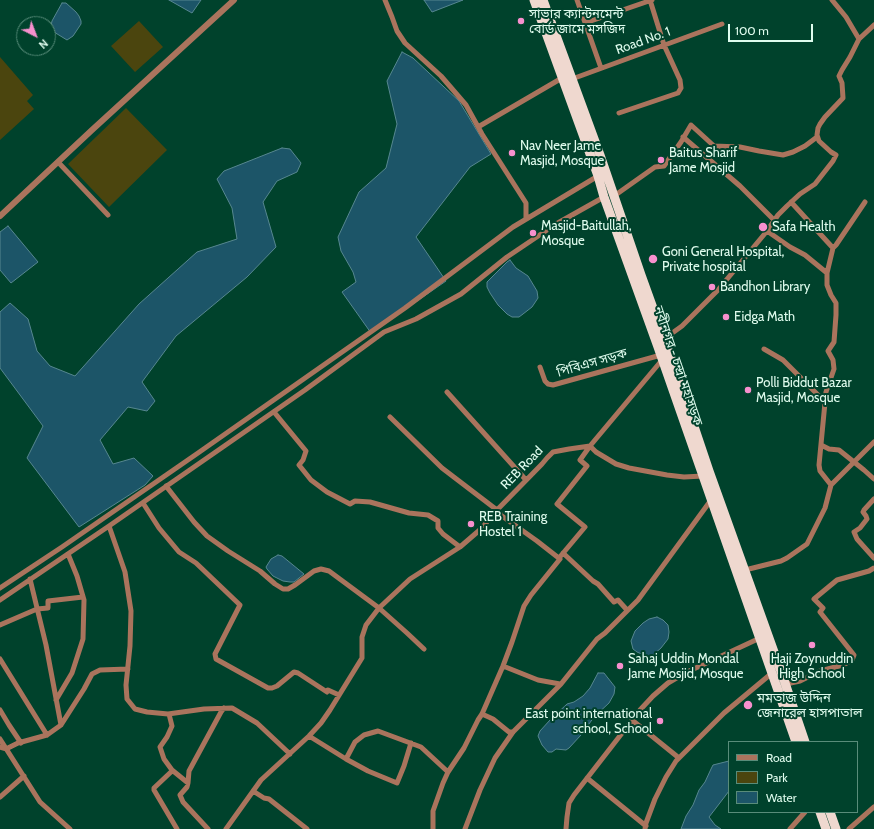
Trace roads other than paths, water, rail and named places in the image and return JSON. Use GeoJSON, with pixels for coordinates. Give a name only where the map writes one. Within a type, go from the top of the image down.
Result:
{"type":"FeatureCollection","features":[{"type":"Feature","properties":{"kind":"highway","name":"নবীনগর - চন্দ্রা মহাসড়ক"},"geometry":{"type":"LineString","coordinates":[[534,0],[614,196],[805,741]]}},
{"type":"Feature","properties":{"kind":"highway","name":"নবীনগর - চন্দ্রা মহাসড়ক"},"geometry":{"type":"LineString","coordinates":[[543,0],[604,197],[796,741]]}},
{"type":"Feature","properties":{"kind":"highway"},"geometry":{"type":"LineString","coordinates":[[820,813],[826,829]]}},
{"type":"Feature","properties":{"kind":"highway"},"geometry":{"type":"LineString","coordinates":[[830,813],[836,829]]}},
{"type":"Feature","properties":{"kind":"street"},"geometry":{"type":"LineString","coordinates":[[0,216],[234,0]]}},
{"type":"Feature","properties":{"kind":"street"},"geometry":{"type":"LineString","coordinates":[[385,0],[397,31],[406,43],[441,76],[466,105],[500,163],[526,203],[526,219]]}},
{"type":"Feature","properties":{"kind":"street"},"geometry":{"type":"LineString","coordinates":[[577,0],[601,68]]}},
{"type":"Feature","properties":{"kind":"street"},"geometry":{"type":"LineString","coordinates":[[585,23],[650,0],[664,45],[680,80],[681,88],[678,93],[619,113]]}},
{"type":"Feature","properties":{"kind":"street"},"geometry":{"type":"LineString","coordinates":[[832,0],[846,17],[859,39]]}},
{"type":"Feature","properties":{"kind":"street","name":"Road No. 1"},"geometry":{"type":"LineString","coordinates":[[478,127],[567,78],[601,68],[722,24]]}},
{"type":"Feature","properties":{"kind":"street"},"geometry":{"type":"LineString","coordinates":[[664,339],[682,326],[718,290],[767,231],[778,215],[791,202],[815,184],[833,161],[836,155],[819,141],[817,137],[820,124],[843,98],[842,83],[839,76],[859,39],[874,25]]}},
{"type":"Feature","properties":{"kind":"street"},"geometry":{"type":"LineString","coordinates":[[614,196],[655,167],[664,166],[684,138],[691,125],[714,146],[740,147],[783,155],[805,146],[817,137]]}},
{"type":"Feature","properties":{"kind":"street"},"geometry":{"type":"LineString","coordinates":[[684,138],[740,186],[774,220]]}},
{"type":"Feature","properties":{"kind":"street"},"geometry":{"type":"LineString","coordinates":[[58,162],[108,215]]}},
{"type":"Feature","properties":{"kind":"street"},"geometry":{"type":"LineString","coordinates":[[0,588],[198,453],[405,308],[513,227],[598,176]]}},
{"type":"Feature","properties":{"kind":"street"},"geometry":{"type":"LineString","coordinates":[[0,600],[274,412],[384,332],[416,319],[461,294],[507,257],[556,224],[604,197]]}},
{"type":"Feature","properties":{"kind":"street"},"geometry":{"type":"LineString","coordinates":[[791,202],[833,248]]}},
{"type":"Feature","properties":{"kind":"street"},"geometry":{"type":"LineString","coordinates":[[831,485],[820,471],[819,465],[826,392],[834,369],[833,360],[828,351],[834,342],[836,304],[827,285],[827,273],[833,248],[865,202]]}},
{"type":"Feature","properties":{"kind":"street"},"geometry":{"type":"LineString","coordinates":[[767,231],[806,256],[827,273]]}},
{"type":"Feature","properties":{"kind":"street"},"geometry":{"type":"LineString","coordinates":[[764,349],[783,360],[825,402]]}},
{"type":"Feature","properties":{"kind":"street"},"geometry":{"type":"LineString","coordinates":[[433,829],[433,811],[443,782],[464,748],[482,714],[503,666],[524,606],[584,527],[558,504],[587,466],[580,460],[661,357]]}},
{"type":"Feature","properties":{"kind":"street","name":"পিবিএস সড়ক"},"geometry":{"type":"LineString","coordinates":[[540,367],[545,381],[548,384],[553,385],[661,357]]}},
{"type":"Feature","properties":{"kind":"street"},"geometry":{"type":"LineString","coordinates":[[446,392],[526,480]]}},
{"type":"Feature","properties":{"kind":"street"},"geometry":{"type":"LineString","coordinates":[[274,412],[306,451],[299,465],[311,480],[327,492],[350,504],[356,501],[370,502],[409,512],[428,515],[438,521],[438,528],[443,534],[460,547]]}},
{"type":"Feature","properties":{"kind":"street"},"geometry":{"type":"LineString","coordinates":[[390,417],[442,468],[497,510],[502,516],[561,556],[598,584],[614,602],[618,600],[628,610]]}},
{"type":"Feature","properties":{"kind":"street"},"geometry":{"type":"LineString","coordinates":[[744,570],[781,561],[806,544],[825,508],[831,485],[874,442]]}},
{"type":"Feature","properties":{"kind":"street"},"geometry":{"type":"LineString","coordinates":[[821,445],[829,449],[839,450],[874,479]]}},
{"type":"Feature","properties":{"kind":"street"},"geometry":{"type":"LineString","coordinates":[[590,446],[596,452],[616,464],[629,468],[684,477],[703,476]]}},
{"type":"Feature","properties":{"kind":"street","name":"REB Road"},"geometry":{"type":"LineString","coordinates":[[226,829],[261,780],[321,724],[362,658],[362,637],[366,625],[379,608],[410,579],[460,547],[482,528],[497,510],[554,452],[569,448],[590,446]]}},
{"type":"Feature","properties":{"kind":"street"},"geometry":{"type":"LineString","coordinates":[[166,486],[207,536],[260,571],[275,584],[283,589],[288,589],[314,571],[321,569],[329,571],[379,608],[424,649]]}},
{"type":"Feature","properties":{"kind":"street"},"geometry":{"type":"LineString","coordinates":[[874,499],[863,512],[867,519],[860,528],[854,532],[856,539],[874,558]]}},
{"type":"Feature","properties":{"kind":"street"},"geometry":{"type":"LineString","coordinates":[[465,829],[494,758],[512,732],[560,684],[597,639],[638,600],[711,500]]}},
{"type":"Feature","properties":{"kind":"street"},"geometry":{"type":"LineString","coordinates":[[143,503],[159,528],[179,552],[196,563],[240,605],[215,654],[216,659],[268,688],[277,686],[294,672],[298,673],[327,692],[328,690],[339,695]]}},
{"type":"Feature","properties":{"kind":"street"},"geometry":{"type":"LineString","coordinates":[[109,526],[125,572],[131,611],[126,685],[127,699],[135,709],[147,712],[169,714],[204,709],[232,708],[257,723],[290,754]]}},
{"type":"Feature","properties":{"kind":"street"},"geometry":{"type":"LineString","coordinates":[[56,700],[72,673],[83,639],[84,600],[77,576],[68,554]]}},
{"type":"Feature","properties":{"kind":"street"},"geometry":{"type":"LineString","coordinates":[[786,684],[800,681],[820,671],[843,665],[852,660],[854,655],[820,612],[823,608],[814,599],[837,580],[869,571],[874,568]]}},
{"type":"Feature","properties":{"kind":"street"},"geometry":{"type":"LineString","coordinates":[[30,580],[46,645],[61,725]]}},
{"type":"Feature","properties":{"kind":"street"},"geometry":{"type":"LineString","coordinates":[[0,625],[37,609],[48,608],[48,601],[83,597]]}},
{"type":"Feature","properties":{"kind":"street"},"geometry":{"type":"LineString","coordinates":[[566,829],[569,803],[574,795],[652,696],[668,683],[685,673],[760,638]]}},
{"type":"Feature","properties":{"kind":"street"},"geometry":{"type":"LineString","coordinates":[[0,659],[47,735]]}},
{"type":"Feature","properties":{"kind":"street"},"geometry":{"type":"LineString","coordinates":[[503,666],[538,680],[560,684]]}},
{"type":"Feature","properties":{"kind":"street"},"geometry":{"type":"LineString","coordinates":[[0,747],[6,749],[18,743],[47,735],[61,725],[92,674],[100,670],[128,668]]}},
{"type":"Feature","properties":{"kind":"street"},"geometry":{"type":"LineString","coordinates":[[587,778],[645,827],[655,799],[676,761],[724,713],[772,672]]}},
{"type":"Feature","properties":{"kind":"street"},"geometry":{"type":"LineString","coordinates":[[208,829],[183,802],[180,795],[187,787],[189,771],[224,708]]}},
{"type":"Feature","properties":{"kind":"street"},"geometry":{"type":"LineString","coordinates":[[0,710],[9,726],[21,742]]}},
{"type":"Feature","properties":{"kind":"street"},"geometry":{"type":"LineString","coordinates":[[169,714],[172,726],[160,747],[164,759],[172,771],[188,783]]}},
{"type":"Feature","properties":{"kind":"street"},"geometry":{"type":"LineString","coordinates":[[482,714],[493,719],[509,732],[512,732]]}},
{"type":"Feature","properties":{"kind":"street"},"geometry":{"type":"LineString","coordinates":[[632,720],[679,758]]}},
{"type":"Feature","properties":{"kind":"street"},"geometry":{"type":"LineString","coordinates":[[346,759],[355,742],[364,735],[378,731],[421,747],[448,772]]}},
{"type":"Feature","properties":{"kind":"street"},"geometry":{"type":"LineString","coordinates":[[309,736],[368,771],[397,783],[411,743]]}},
{"type":"Feature","properties":{"kind":"street"},"geometry":{"type":"LineString","coordinates":[[0,739],[40,802],[70,829]]}},
{"type":"Feature","properties":{"kind":"street"},"geometry":{"type":"LineString","coordinates":[[172,771],[154,788],[154,790],[177,829]]}},
{"type":"Feature","properties":{"kind":"street"},"geometry":{"type":"LineString","coordinates":[[0,797],[24,776]]}},
{"type":"Feature","properties":{"kind":"street"},"geometry":{"type":"LineString","coordinates":[[253,792],[269,799],[307,829]]}},
{"type":"Feature","properties":{"kind":"street"},"geometry":{"type":"LineString","coordinates":[[849,829],[874,807]]}},
{"type":"Feature","properties":{"kind":"street"},"geometry":{"type":"LineString","coordinates":[[790,829],[804,813]]}},
{"type":"Feature","properties":{"kind":"water"},"geometry":{"type":"Polygon","coordinates":[[[169,0],[201,0],[192,13],[169,0]]]}},
{"type":"Feature","properties":{"kind":"water"},"geometry":{"type":"Polygon","coordinates":[[[424,0],[463,0],[432,12],[424,0]]]}},
{"type":"Feature","properties":{"kind":"water"},"geometry":{"type":"Polygon","coordinates":[[[62,3],[66,3],[79,16],[81,24],[73,36],[67,40],[56,33],[56,16],[55,16],[62,3]]]}},
{"type":"Feature","properties":{"kind":"water"},"geometry":{"type":"Polygon","coordinates":[[[402,52],[413,58],[459,101],[491,154],[470,167],[416,237],[446,281],[371,333],[342,292],[356,282],[353,272],[341,251],[338,237],[359,192],[386,168],[397,124],[387,81],[402,52]]]}},
{"type":"Feature","properties":{"kind":"water"},"geometry":{"type":"Polygon","coordinates":[[[282,148],[290,149],[301,163],[297,172],[277,181],[263,202],[276,247],[247,277],[176,336],[142,382],[155,401],[147,411],[128,407],[100,440],[113,464],[134,458],[153,476],[145,485],[79,527],[27,458],[43,426],[0,368],[0,312],[10,303],[28,319],[37,351],[50,366],[75,376],[139,304],[197,252],[237,239],[232,208],[217,179],[224,171],[282,148]]]}},
{"type":"Feature","properties":{"kind":"water"},"geometry":{"type":"Polygon","coordinates":[[[8,226],[38,262],[11,283],[0,270],[0,232],[8,226]]]}},
{"type":"Feature","properties":{"kind":"water"},"geometry":{"type":"Polygon","coordinates":[[[510,260],[516,268],[528,276],[537,291],[538,298],[532,307],[519,317],[512,317],[507,314],[498,305],[487,287],[487,282],[510,260]]]}},
{"type":"Feature","properties":{"kind":"water"},"geometry":{"type":"Polygon","coordinates":[[[278,555],[282,556],[304,574],[294,582],[283,581],[273,576],[266,567],[271,559],[278,555]]]}},
{"type":"Feature","properties":{"kind":"water"},"geometry":{"type":"Polygon","coordinates":[[[657,617],[668,625],[668,639],[661,648],[649,657],[633,649],[631,641],[635,631],[643,623],[649,619],[657,617]]]}},
{"type":"Feature","properties":{"kind":"water"},"geometry":{"type":"Polygon","coordinates":[[[598,673],[604,673],[615,687],[614,694],[609,703],[594,717],[569,748],[566,750],[556,749],[552,752],[548,752],[542,745],[538,736],[540,731],[567,704],[574,702],[583,696],[590,688],[598,673]]]}},
{"type":"Feature","properties":{"kind":"water"},"geometry":{"type":"Polygon","coordinates":[[[728,761],[728,792],[709,817],[715,825],[721,829],[681,829],[699,790],[705,782],[713,765],[728,761]]]}},
{"type":"Feature","properties":{"kind":"place","name":"সাভার ক্যান্টনমেন্ট বোর্ড জামে মসজিদ"},"geometry":{"type":"Point","coordinates":[521,21]}},
{"type":"Feature","properties":{"kind":"place","name":"Nav Neer Jame Masjid, Mosque"},"geometry":{"type":"Point","coordinates":[512,153]}},
{"type":"Feature","properties":{"kind":"place","name":"Baitus Sharif Jame Mosjid"},"geometry":{"type":"Point","coordinates":[661,160]}},
{"type":"Feature","properties":{"kind":"place","name":"Safa Health"},"geometry":{"type":"Point","coordinates":[763,227]}},
{"type":"Feature","properties":{"kind":"place","name":"Masjid-Baitullah, Mosque"},"geometry":{"type":"Point","coordinates":[533,233]}},
{"type":"Feature","properties":{"kind":"place","name":"Goni General Hospital, Private hospital"},"geometry":{"type":"Point","coordinates":[653,259]}},
{"type":"Feature","properties":{"kind":"place","name":"Bandhon Library"},"geometry":{"type":"Point","coordinates":[712,287]}},
{"type":"Feature","properties":{"kind":"place","name":"Eidga Math"},"geometry":{"type":"Point","coordinates":[726,317]}},
{"type":"Feature","properties":{"kind":"place","name":"Polli Biddut Bazar Masjid, Mosque"},"geometry":{"type":"Point","coordinates":[748,390]}},
{"type":"Feature","properties":{"kind":"place","name":"REB Training Hostel 1"},"geometry":{"type":"Point","coordinates":[471,524]}},
{"type":"Feature","properties":{"kind":"place","name":"Haji Zoynuddin High School"},"geometry":{"type":"Point","coordinates":[812,645]}},
{"type":"Feature","properties":{"kind":"place","name":"Sahaj Uddin Mondal Jame Mosjid, Mosque"},"geometry":{"type":"Point","coordinates":[620,666]}},
{"type":"Feature","properties":{"kind":"place","name":"মমতাজ উদ্দিন জেনারেল হাসপাতাল"},"geometry":{"type":"Point","coordinates":[748,705]}},
{"type":"Feature","properties":{"kind":"place","name":"East point international school, School"},"geometry":{"type":"Point","coordinates":[660,721]}}]}
